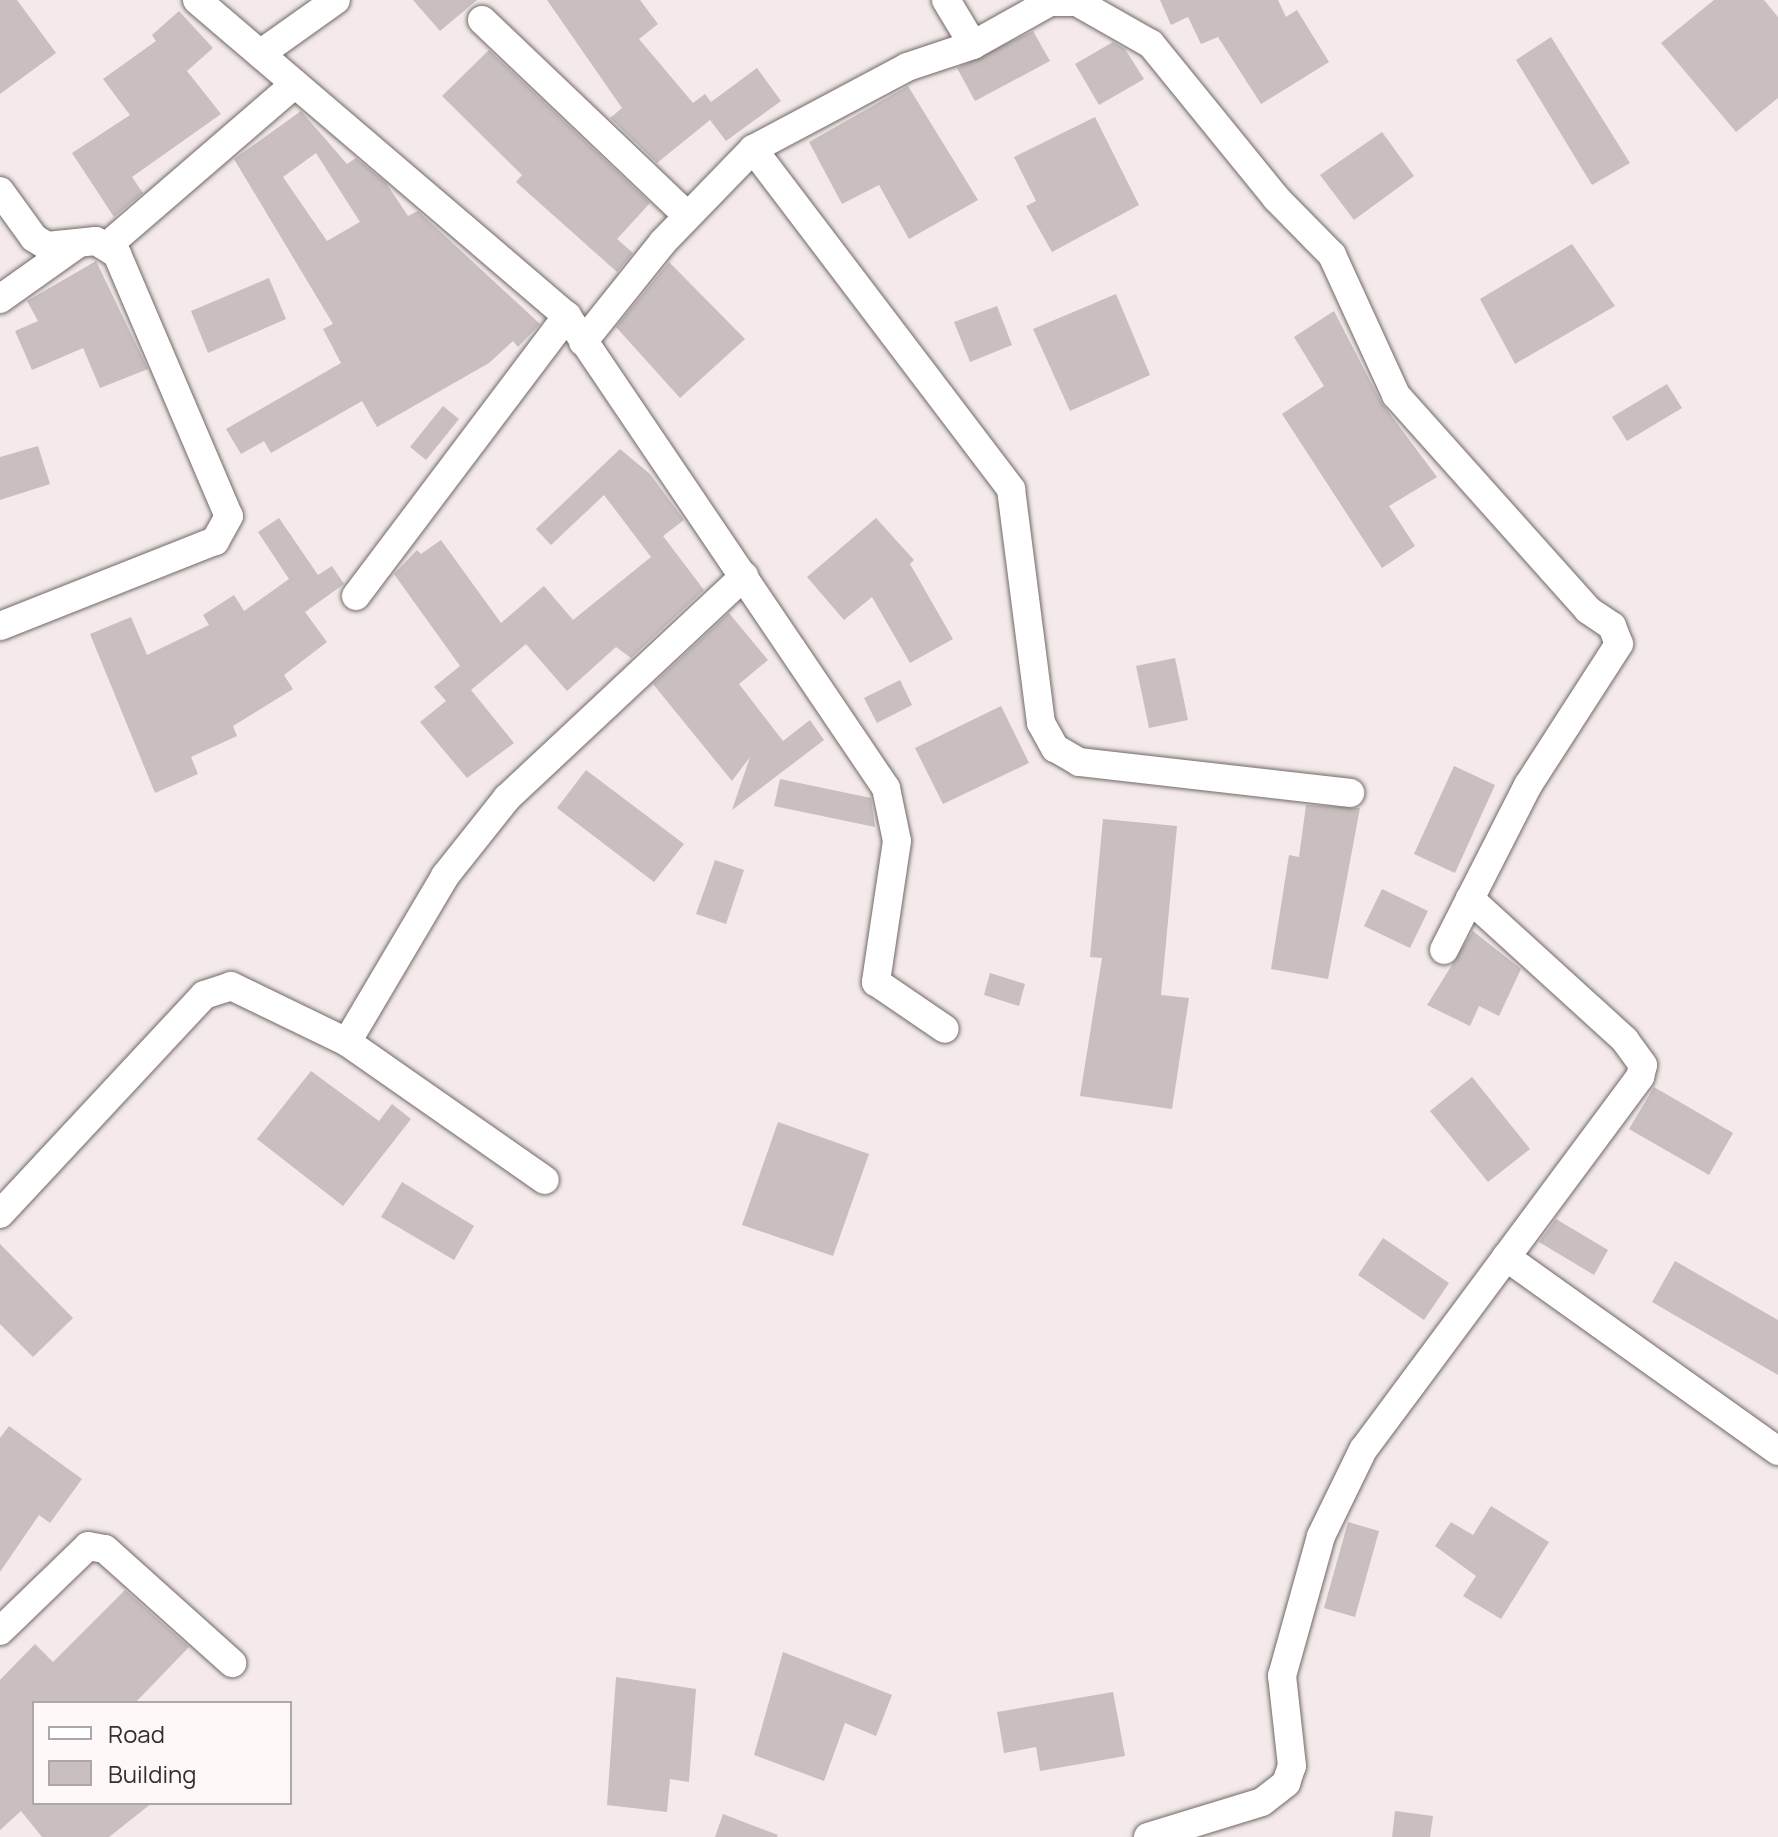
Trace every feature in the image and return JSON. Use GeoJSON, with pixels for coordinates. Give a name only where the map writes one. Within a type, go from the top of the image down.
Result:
{"type":"FeatureCollection","features":[{"type":"Feature","properties":{"kind":"street"},"geometry":{"type":"LineString","coordinates":[[197,0],[567,316],[886,788],[897,841],[876,982],[945,1029]]}},
{"type":"Feature","properties":{"kind":"street"},"geometry":{"type":"LineString","coordinates":[[260,54],[336,0]]}},
{"type":"Feature","properties":{"kind":"street"},"geometry":{"type":"LineString","coordinates":[[946,0],[973,45]]}},
{"type":"Feature","properties":{"kind":"street"},"geometry":{"type":"LineString","coordinates":[[583,342],[688,216],[753,149],[907,67],[973,45],[1050,2],[1077,2],[1151,44],[1276,198],[1332,255],[1396,395],[1588,610],[1612,626],[1619,644],[1528,785],[1444,950]]}},
{"type":"Feature","properties":{"kind":"street"},"geometry":{"type":"LineString","coordinates":[[482,20],[688,216]]}},
{"type":"Feature","properties":{"kind":"street"},"geometry":{"type":"LineString","coordinates":[[0,191],[34,238],[60,248],[77,244],[107,246],[295,84]]}},
{"type":"Feature","properties":{"kind":"street"},"geometry":{"type":"LineString","coordinates":[[753,149],[1011,489],[1041,723],[1055,748],[1079,762],[1350,793]]}},
{"type":"Feature","properties":{"kind":"street"},"geometry":{"type":"LineString","coordinates":[[0,299],[77,244]]}},
{"type":"Feature","properties":{"kind":"street"},"geometry":{"type":"LineString","coordinates":[[0,626],[215,541],[225,530],[229,516],[126,269],[107,246]]}},
{"type":"Feature","properties":{"kind":"street"},"geometry":{"type":"LineString","coordinates":[[356,596],[567,316]]}},
{"type":"Feature","properties":{"kind":"street"},"geometry":{"type":"LineString","coordinates":[[347,1042],[445,876],[507,798],[744,576]]}},
{"type":"Feature","properties":{"kind":"street"},"geometry":{"type":"LineString","coordinates":[[1148,1837],[1262,1802],[1286,1783],[1292,1766],[1282,1676],[1321,1536],[1363,1450],[1643,1065],[1625,1040],[1470,899]]}},
{"type":"Feature","properties":{"kind":"street"},"geometry":{"type":"LineString","coordinates":[[0,1214],[204,995],[231,986],[246,989],[347,1042],[545,1180]]}},
{"type":"Feature","properties":{"kind":"street"},"geometry":{"type":"LineString","coordinates":[[1506,1257],[1778,1451]]}},
{"type":"Feature","properties":{"kind":"street"},"geometry":{"type":"LineString","coordinates":[[0,1631],[88,1546],[105,1549],[232,1663]]}},
{"type":"Feature","properties":{"kind":"building"},"geometry":{"type":"Polygon","coordinates":[[[0,0],[17,0],[56,53],[0,94],[0,0]]]}},
{"type":"Feature","properties":{"kind":"building"},"geometry":{"type":"Polygon","coordinates":[[[413,0],[477,0],[440,31],[413,0]]]}},
{"type":"Feature","properties":{"kind":"building"},"geometry":{"type":"Polygon","coordinates":[[[547,0],[640,0],[658,24],[639,39],[693,103],[705,94],[711,102],[757,68],[781,101],[726,141],[710,120],[657,163],[610,118],[622,108],[547,0]]]}},
{"type":"Feature","properties":{"kind":"building"},"geometry":{"type":"Polygon","coordinates":[[[1160,0],[1278,0],[1286,17],[1297,10],[1329,62],[1261,104],[1218,37],[1201,44],[1188,17],[1171,25],[1160,0]]]}},
{"type":"Feature","properties":{"kind":"building"},"geometry":{"type":"Polygon","coordinates":[[[1714,0],[1764,0],[1778,17],[1778,98],[1736,132],[1661,43],[1714,0]]]}},
{"type":"Feature","properties":{"kind":"building"},"geometry":{"type":"Polygon","coordinates":[[[179,11],[213,48],[187,71],[221,114],[132,177],[143,193],[114,217],[72,153],[130,115],[103,79],[156,41],[152,35],[179,11]]]}},
{"type":"Feature","properties":{"kind":"building"},"geometry":{"type":"Polygon","coordinates":[[[1033,31],[1050,61],[975,101],[957,68],[1033,31]]]}},
{"type":"Feature","properties":{"kind":"building"},"geometry":{"type":"Polygon","coordinates":[[[1551,37],[1630,163],[1592,185],[1516,60],[1551,37]]]}},
{"type":"Feature","properties":{"kind":"building"},"geometry":{"type":"Polygon","coordinates":[[[1113,42],[1125,49],[1144,79],[1099,105],[1075,64],[1113,42]]]}},
{"type":"Feature","properties":{"kind":"building"},"geometry":{"type":"Polygon","coordinates":[[[489,50],[650,203],[617,239],[633,253],[617,272],[516,182],[522,175],[442,96],[489,50]]]}},
{"type":"Feature","properties":{"kind":"building"},"geometry":{"type":"Polygon","coordinates":[[[908,86],[978,200],[909,239],[879,185],[842,204],[809,142],[908,86]]]}},
{"type":"Feature","properties":{"kind":"building"},"geometry":{"type":"Polygon","coordinates":[[[301,111],[347,164],[356,158],[386,183],[408,216],[418,211],[540,324],[518,347],[513,341],[489,363],[377,427],[362,401],[271,453],[264,441],[241,454],[226,429],[341,363],[323,329],[333,324],[234,159],[301,111]],[[316,153],[283,177],[327,241],[360,222],[316,153]]]}},
{"type":"Feature","properties":{"kind":"building"},"geometry":{"type":"Polygon","coordinates":[[[1095,117],[1139,205],[1052,252],[1026,206],[1036,201],[1014,157],[1095,117]]]}},
{"type":"Feature","properties":{"kind":"building"},"geometry":{"type":"Polygon","coordinates":[[[1382,132],[1414,176],[1354,220],[1320,175],[1382,132]]]}},
{"type":"Feature","properties":{"kind":"building"},"geometry":{"type":"Polygon","coordinates":[[[1572,244],[1615,306],[1515,364],[1480,299],[1572,244]]]}},
{"type":"Feature","properties":{"kind":"building"},"geometry":{"type":"Polygon","coordinates":[[[96,261],[148,369],[100,388],[83,348],[32,370],[15,331],[38,321],[27,301],[96,261]]]}},
{"type":"Feature","properties":{"kind":"building"},"geometry":{"type":"Polygon","coordinates":[[[669,262],[745,339],[680,398],[616,327],[669,262]]]}},
{"type":"Feature","properties":{"kind":"building"},"geometry":{"type":"Polygon","coordinates":[[[269,278],[286,319],[208,353],[191,311],[269,278]]]}},
{"type":"Feature","properties":{"kind":"building"},"geometry":{"type":"Polygon","coordinates":[[[1116,294],[1150,375],[1070,411],[1033,329],[1116,294]]]}},
{"type":"Feature","properties":{"kind":"building"},"geometry":{"type":"Polygon","coordinates":[[[997,306],[1012,345],[970,362],[954,322],[997,306]]]}},
{"type":"Feature","properties":{"kind":"building"},"geometry":{"type":"Polygon","coordinates":[[[1334,311],[1381,402],[1437,477],[1389,506],[1415,546],[1382,568],[1282,414],[1324,386],[1294,337],[1334,311]]]}},
{"type":"Feature","properties":{"kind":"building"},"geometry":{"type":"Polygon","coordinates":[[[1667,384],[1682,408],[1627,441],[1612,417],[1667,384]]]}},
{"type":"Feature","properties":{"kind":"building"},"geometry":{"type":"Polygon","coordinates":[[[443,406],[459,419],[426,460],[410,447],[443,406]]]}},
{"type":"Feature","properties":{"kind":"building"},"geometry":{"type":"Polygon","coordinates":[[[38,446],[50,484],[0,500],[0,457],[38,446]]]}},
{"type":"Feature","properties":{"kind":"building"},"geometry":{"type":"Polygon","coordinates":[[[620,449],[650,474],[684,520],[663,536],[704,590],[631,658],[616,647],[567,691],[526,644],[471,690],[514,743],[467,778],[420,722],[446,701],[434,687],[460,666],[394,574],[417,550],[421,554],[441,540],[501,623],[544,586],[573,620],[651,557],[604,495],[551,545],[536,529],[620,449]]]}},
{"type":"Feature","properties":{"kind":"building"},"geometry":{"type":"Polygon","coordinates":[[[279,518],[318,575],[332,566],[344,584],[305,612],[327,642],[284,675],[293,689],[233,726],[237,736],[191,757],[198,774],[155,793],[90,634],[131,617],[147,655],[209,625],[203,615],[234,595],[244,611],[289,579],[258,532],[279,518]]]}},
{"type":"Feature","properties":{"kind":"building"},"geometry":{"type":"Polygon","coordinates":[[[876,518],[914,560],[910,564],[953,639],[910,663],[872,597],[844,620],[807,577],[876,518]]]}},
{"type":"Feature","properties":{"kind":"building"},"geometry":{"type":"Polygon","coordinates":[[[729,613],[768,660],[739,684],[783,741],[810,720],[824,740],[732,810],[750,757],[732,781],[653,684],[729,613]]]}},
{"type":"Feature","properties":{"kind":"building"},"geometry":{"type":"Polygon","coordinates":[[[1175,658],[1188,720],[1149,728],[1136,666],[1175,658]]]}},
{"type":"Feature","properties":{"kind":"building"},"geometry":{"type":"Polygon","coordinates":[[[900,680],[912,705],[877,723],[864,698],[900,680]]]}},
{"type":"Feature","properties":{"kind":"building"},"geometry":{"type":"Polygon","coordinates":[[[1001,706],[1029,763],[943,804],[915,748],[1001,706]]]}},
{"type":"Feature","properties":{"kind":"building"},"geometry":{"type":"Polygon","coordinates":[[[1454,766],[1495,785],[1455,873],[1414,854],[1454,766]]]}},
{"type":"Feature","properties":{"kind":"building"},"geometry":{"type":"Polygon","coordinates":[[[586,770],[684,844],[654,882],[557,808],[586,770]]]}},
{"type":"Feature","properties":{"kind":"building"},"geometry":{"type":"Polygon","coordinates":[[[780,779],[871,798],[875,827],[774,806],[780,779]]]}},
{"type":"Feature","properties":{"kind":"building"},"geometry":{"type":"Polygon","coordinates":[[[1306,805],[1360,808],[1328,979],[1271,969],[1289,855],[1299,857],[1306,805]]]}},
{"type":"Feature","properties":{"kind":"building"},"geometry":{"type":"Polygon","coordinates":[[[1103,819],[1177,826],[1161,995],[1189,998],[1172,1109],[1080,1096],[1102,958],[1090,957],[1103,819]]]}},
{"type":"Feature","properties":{"kind":"building"},"geometry":{"type":"Polygon","coordinates":[[[715,860],[744,870],[726,924],[696,914],[715,860]]]}},
{"type":"Feature","properties":{"kind":"building"},"geometry":{"type":"Polygon","coordinates":[[[1382,889],[1428,911],[1410,948],[1364,926],[1382,889]]]}},
{"type":"Feature","properties":{"kind":"building"},"geometry":{"type":"Polygon","coordinates":[[[1473,931],[1521,969],[1499,1016],[1479,1006],[1470,1026],[1427,1005],[1473,931]]]}},
{"type":"Feature","properties":{"kind":"building"},"geometry":{"type":"Polygon","coordinates":[[[990,973],[1025,984],[1019,1006],[984,995],[990,973]]]}},
{"type":"Feature","properties":{"kind":"building"},"geometry":{"type":"Polygon","coordinates":[[[311,1071],[379,1121],[392,1104],[411,1119],[343,1206],[257,1139],[311,1071]]]}},
{"type":"Feature","properties":{"kind":"building"},"geometry":{"type":"Polygon","coordinates":[[[1472,1077],[1530,1149],[1488,1182],[1430,1111],[1472,1077]]]}},
{"type":"Feature","properties":{"kind":"building"},"geometry":{"type":"Polygon","coordinates":[[[1654,1087],[1733,1133],[1709,1175],[1629,1129],[1654,1087]]]}},
{"type":"Feature","properties":{"kind":"building"},"geometry":{"type":"Polygon","coordinates":[[[778,1122],[869,1154],[833,1256],[742,1225],[778,1122]]]}},
{"type":"Feature","properties":{"kind":"building"},"geometry":{"type":"Polygon","coordinates":[[[402,1182],[474,1226],[454,1260],[381,1217],[402,1182]]]}},
{"type":"Feature","properties":{"kind":"building"},"geometry":{"type":"Polygon","coordinates":[[[1556,1219],[1608,1250],[1594,1275],[1539,1242],[1556,1219]]]}},
{"type":"Feature","properties":{"kind":"building"},"geometry":{"type":"Polygon","coordinates":[[[1383,1238],[1449,1283],[1424,1320],[1358,1275],[1383,1238]]]}},
{"type":"Feature","properties":{"kind":"building"},"geometry":{"type":"Polygon","coordinates":[[[0,1244],[73,1318],[33,1357],[0,1324],[0,1244]]]}},
{"type":"Feature","properties":{"kind":"building"},"geometry":{"type":"Polygon","coordinates":[[[1675,1261],[1778,1320],[1778,1375],[1652,1302],[1675,1261]]]}},
{"type":"Feature","properties":{"kind":"building"},"geometry":{"type":"Polygon","coordinates":[[[9,1426],[82,1479],[50,1523],[39,1515],[0,1572],[0,1438],[9,1426]]]}},
{"type":"Feature","properties":{"kind":"building"},"geometry":{"type":"Polygon","coordinates":[[[1491,1506],[1549,1542],[1501,1619],[1463,1596],[1476,1576],[1435,1546],[1451,1522],[1473,1535],[1491,1506]]]}},
{"type":"Feature","properties":{"kind":"building"},"geometry":{"type":"Polygon","coordinates":[[[1348,1522],[1379,1531],[1355,1617],[1324,1608],[1348,1522]]]}},
{"type":"Feature","properties":{"kind":"building"},"geometry":{"type":"Polygon","coordinates":[[[125,1590],[189,1647],[137,1701],[32,1701],[32,1805],[149,1805],[109,1837],[42,1837],[21,1811],[0,1830],[0,1680],[35,1644],[53,1662],[125,1590]]]}},
{"type":"Feature","properties":{"kind":"building"},"geometry":{"type":"Polygon","coordinates":[[[783,1652],[892,1695],[876,1736],[845,1723],[824,1781],[754,1755],[783,1652]]]}},
{"type":"Feature","properties":{"kind":"building"},"geometry":{"type":"Polygon","coordinates":[[[616,1677],[696,1689],[689,1782],[670,1779],[667,1812],[607,1805],[616,1677]]]}},
{"type":"Feature","properties":{"kind":"building"},"geometry":{"type":"Polygon","coordinates":[[[1113,1692],[1125,1756],[1040,1771],[1036,1747],[1004,1753],[997,1712],[1113,1692]]]}},
{"type":"Feature","properties":{"kind":"building"},"geometry":{"type":"Polygon","coordinates":[[[1395,1811],[1433,1816],[1430,1837],[1392,1837],[1395,1811]]]}},
{"type":"Feature","properties":{"kind":"building"},"geometry":{"type":"Polygon","coordinates":[[[723,1814],[778,1835],[715,1837],[723,1814]]]}}]}
